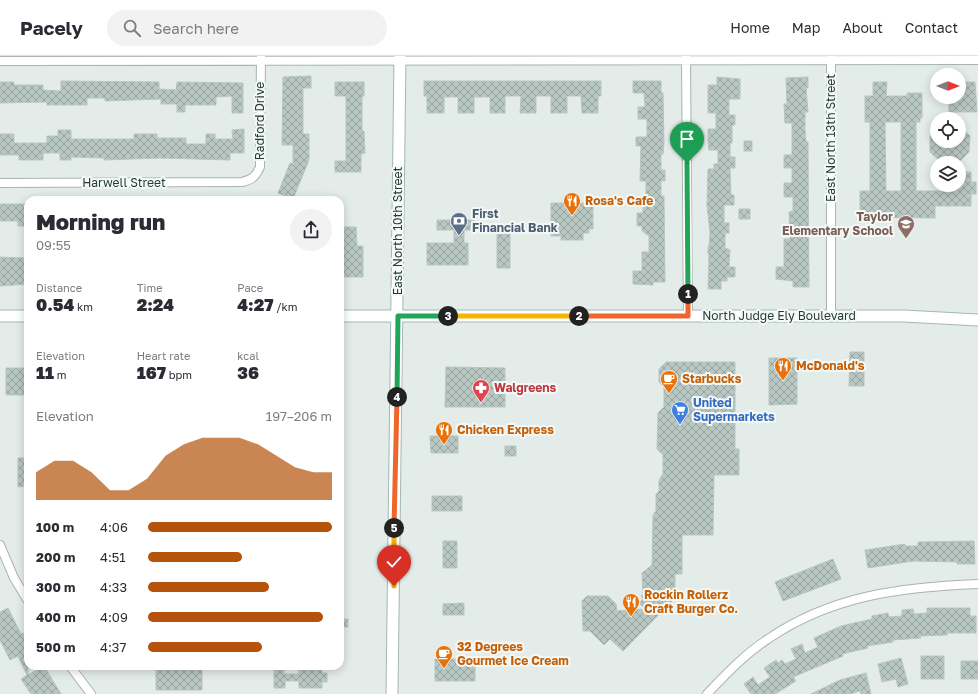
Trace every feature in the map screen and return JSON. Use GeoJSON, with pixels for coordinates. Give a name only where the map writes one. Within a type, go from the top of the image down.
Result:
{"type":"FeatureCollection","features":[{"type":"Feature","properties":{"kind":"main road","name":"East North 10th Street"},"geometry":{"type":"LineString","coordinates":[[392,694],[398,316],[400,58]]}},
{"type":"Feature","properties":{"kind":"main road","name":"North Judge Ely Boulevard"},"geometry":{"type":"LineString","coordinates":[[344,316],[831,315],[904,316],[978,320]]}},
{"type":"Feature","properties":{"kind":"main road"},"geometry":{"type":"LineString","coordinates":[[0,316],[24,316]]}},
{"type":"Feature","properties":{"kind":"street"},"geometry":{"type":"LineString","coordinates":[[0,61],[400,58],[975,59]]}},
{"type":"Feature","properties":{"kind":"street","name":"Radford Drive"},"geometry":{"type":"LineString","coordinates":[[249,181],[256,176],[260,167],[260,59]]}},
{"type":"Feature","properties":{"kind":"street"},"geometry":{"type":"LineString","coordinates":[[686,59],[688,316]]}},
{"type":"Feature","properties":{"kind":"street","name":"East North 13th Street"},"geometry":{"type":"LineString","coordinates":[[831,59],[831,315]]}},
{"type":"Feature","properties":{"kind":"street","name":"Harwell Street"},"geometry":{"type":"LineString","coordinates":[[0,183],[249,181]]}},
{"type":"Feature","properties":{"kind":"street"},"geometry":{"type":"LineString","coordinates":[[0,545],[14,578],[24,594]]}},
{"type":"Feature","properties":{"kind":"street"},"geometry":{"type":"LineString","coordinates":[[707,694],[745,656],[768,638],[830,606],[856,598],[890,591],[934,586],[978,584]]}},
{"type":"Feature","properties":{"kind":"street"},"geometry":{"type":"LineString","coordinates":[[73,670],[91,694]]}},
{"type":"Feature","properties":{"kind":"building"},"geometry":{"type":"Polygon","coordinates":[[[311,76],[311,88],[303,88],[303,134],[309,134],[309,160],[294,196],[286,196],[278,193],[290,163],[293,164],[293,145],[282,145],[283,77],[311,76]]]}},
{"type":"Feature","properties":{"kind":"building"},"geometry":{"type":"Polygon","coordinates":[[[717,77],[740,79],[740,99],[729,99],[729,115],[735,115],[735,125],[732,125],[732,143],[730,143],[730,157],[735,157],[735,168],[730,168],[731,195],[734,195],[734,205],[724,205],[724,223],[729,223],[729,233],[725,233],[725,248],[730,250],[729,267],[735,267],[735,277],[727,277],[727,281],[721,281],[721,289],[708,289],[708,247],[710,233],[707,205],[708,169],[714,169],[714,164],[718,164],[718,150],[709,150],[708,129],[716,129],[716,113],[708,113],[708,85],[717,85],[717,77]]]}},
{"type":"Feature","properties":{"kind":"building"},"geometry":{"type":"Polygon","coordinates":[[[808,77],[808,88],[806,88],[808,112],[805,112],[805,130],[806,142],[808,142],[809,287],[793,287],[793,281],[776,279],[776,267],[784,267],[784,239],[790,239],[789,212],[793,211],[793,197],[784,197],[784,183],[792,183],[792,168],[784,168],[784,155],[792,155],[792,123],[785,123],[784,104],[787,104],[786,78],[808,77]]]}},
{"type":"Feature","properties":{"kind":"building"},"geometry":{"type":"Polygon","coordinates":[[[61,81],[159,82],[159,89],[176,90],[177,82],[243,83],[243,113],[232,113],[232,96],[216,97],[216,105],[185,105],[185,112],[177,112],[177,104],[161,104],[161,99],[105,101],[105,98],[87,98],[87,105],[47,105],[47,102],[0,103],[0,82],[14,82],[14,85],[43,85],[43,90],[61,91],[61,81]]]}},
{"type":"Feature","properties":{"kind":"building"},"geometry":{"type":"Polygon","coordinates":[[[424,81],[601,81],[601,96],[598,96],[598,113],[582,113],[581,96],[567,96],[567,113],[551,113],[551,96],[536,96],[536,113],[520,113],[521,96],[505,96],[505,113],[490,113],[490,97],[474,97],[474,113],[458,113],[458,97],[444,97],[444,113],[427,113],[427,96],[424,96],[424,81]]]}},
{"type":"Feature","properties":{"kind":"building"},"geometry":{"type":"Polygon","coordinates":[[[633,81],[661,81],[661,93],[663,93],[664,142],[663,154],[661,154],[661,170],[665,170],[665,181],[661,181],[661,196],[664,196],[665,282],[653,282],[653,285],[633,284],[633,271],[642,271],[642,252],[649,252],[649,236],[642,231],[642,226],[637,226],[637,213],[643,213],[643,200],[646,200],[646,181],[640,181],[641,146],[636,146],[636,137],[647,137],[647,119],[638,119],[638,107],[645,107],[644,93],[633,93],[633,81]]]}},
{"type":"Feature","properties":{"kind":"building"},"geometry":{"type":"Polygon","coordinates":[[[335,82],[364,82],[364,96],[362,96],[362,131],[364,131],[365,153],[361,154],[361,172],[335,172],[335,161],[346,161],[346,96],[335,96],[335,82]]]}},
{"type":"Feature","properties":{"kind":"building"},"geometry":{"type":"Polygon","coordinates":[[[873,82],[887,82],[886,96],[907,96],[907,93],[922,93],[922,118],[920,118],[920,122],[916,122],[916,191],[966,192],[966,172],[971,172],[971,182],[976,182],[976,194],[971,194],[971,206],[935,206],[935,218],[860,217],[860,191],[870,191],[870,122],[865,122],[865,96],[873,96],[873,82]],[[885,122],[886,191],[901,191],[901,122],[885,122]]]}},
{"type":"Feature","properties":{"kind":"building"},"geometry":{"type":"Polygon","coordinates":[[[966,82],[975,82],[977,112],[949,112],[949,104],[966,104],[966,82]]]}},
{"type":"Feature","properties":{"kind":"building"},"geometry":{"type":"Polygon","coordinates":[[[244,129],[244,153],[230,153],[230,160],[160,158],[104,160],[104,158],[71,157],[71,160],[60,160],[60,153],[43,153],[43,160],[19,160],[19,155],[0,155],[0,134],[14,134],[14,143],[47,143],[47,136],[58,136],[58,130],[71,130],[71,139],[134,139],[134,134],[157,134],[157,138],[186,138],[186,144],[206,144],[206,134],[215,134],[215,139],[233,139],[232,130],[244,129]]]}},
{"type":"Feature","properties":{"kind":"building"},"geometry":{"type":"Polygon","coordinates":[[[966,132],[970,136],[969,152],[965,156],[934,156],[930,152],[930,148],[966,148],[966,132]]]}},
{"type":"Feature","properties":{"kind":"building"},"geometry":{"type":"Polygon","coordinates":[[[744,141],[752,141],[752,151],[744,151],[744,141]]]}},
{"type":"Feature","properties":{"kind":"building","name":"Rosa's Cafe"},"geometry":{"type":"Polygon","coordinates":[[[551,203],[593,203],[593,229],[589,229],[589,233],[583,233],[583,240],[561,240],[561,236],[551,236],[551,203]]]}},
{"type":"Feature","properties":{"kind":"building"},"geometry":{"type":"Polygon","coordinates":[[[0,204],[24,204],[24,226],[18,226],[18,221],[0,221],[0,204]]]}},
{"type":"Feature","properties":{"kind":"building"},"geometry":{"type":"Polygon","coordinates":[[[739,209],[750,209],[750,219],[739,219],[739,209]]]}},
{"type":"Feature","properties":{"kind":"building","name":"First Financial Bank"},"geometry":{"type":"Polygon","coordinates":[[[437,220],[474,220],[474,230],[464,230],[464,243],[468,243],[468,265],[427,265],[427,243],[454,243],[454,230],[437,230],[437,220]]]}},
{"type":"Feature","properties":{"kind":"building"},"geometry":{"type":"Polygon","coordinates":[[[344,227],[356,227],[357,246],[363,246],[363,277],[344,277],[344,227]]]}},
{"type":"Feature","properties":{"kind":"building"},"geometry":{"type":"Polygon","coordinates":[[[497,234],[510,234],[510,268],[497,268],[497,234]]]}},
{"type":"Feature","properties":{"kind":"building"},"geometry":{"type":"Polygon","coordinates":[[[0,257],[24,258],[24,284],[0,286],[0,257]]]}},
{"type":"Feature","properties":{"kind":"building"},"geometry":{"type":"Polygon","coordinates":[[[850,352],[864,352],[864,386],[849,386],[850,352]]]}},
{"type":"Feature","properties":{"kind":"building","name":"McDonald's"},"geometry":{"type":"Polygon","coordinates":[[[769,358],[797,358],[797,404],[769,405],[769,358]]]}},
{"type":"Feature","properties":{"kind":"building"},"geometry":{"type":"Polygon","coordinates":[[[666,362],[735,362],[735,449],[739,449],[739,475],[714,475],[713,535],[682,535],[682,574],[675,574],[675,589],[680,593],[623,651],[610,639],[604,645],[590,631],[583,631],[582,601],[587,596],[608,596],[616,604],[617,611],[645,609],[639,603],[643,599],[641,596],[643,594],[642,573],[652,565],[653,515],[656,511],[656,494],[659,491],[659,480],[663,474],[663,455],[657,449],[658,413],[664,407],[664,387],[659,382],[659,369],[666,362]]]}},
{"type":"Feature","properties":{"kind":"building","name":"Walgreens"},"geometry":{"type":"Polygon","coordinates":[[[446,367],[505,368],[505,407],[445,407],[446,367]]]}},
{"type":"Feature","properties":{"kind":"building"},"geometry":{"type":"Polygon","coordinates":[[[6,368],[24,368],[24,395],[6,395],[6,368]]]}},
{"type":"Feature","properties":{"kind":"building","name":"Chicken Express"},"geometry":{"type":"Polygon","coordinates":[[[430,436],[458,436],[458,453],[431,453],[430,436]]]}},
{"type":"Feature","properties":{"kind":"building"},"geometry":{"type":"Polygon","coordinates":[[[505,446],[516,446],[516,456],[505,456],[505,446]]]}},
{"type":"Feature","properties":{"kind":"building"},"geometry":{"type":"Polygon","coordinates":[[[18,458],[24,458],[24,486],[18,487],[18,458]]]}},
{"type":"Feature","properties":{"kind":"building"},"geometry":{"type":"Polygon","coordinates":[[[432,496],[462,496],[462,511],[432,511],[432,496]]]}},
{"type":"Feature","properties":{"kind":"building"},"geometry":{"type":"Polygon","coordinates":[[[443,541],[457,541],[457,568],[443,568],[443,541]]]}},
{"type":"Feature","properties":{"kind":"building"},"geometry":{"type":"Polygon","coordinates":[[[974,541],[975,564],[913,561],[868,568],[865,550],[905,544],[905,546],[918,546],[918,542],[974,541]]]}},
{"type":"Feature","properties":{"kind":"building"},"geometry":{"type":"Polygon","coordinates":[[[833,559],[841,579],[783,601],[775,582],[833,559]]]}},
{"type":"Feature","properties":{"kind":"building"},"geometry":{"type":"Polygon","coordinates":[[[464,603],[464,615],[443,615],[443,604],[464,603]]]}},
{"type":"Feature","properties":{"kind":"building"},"geometry":{"type":"Polygon","coordinates":[[[8,608],[21,634],[24,633],[24,669],[18,656],[10,660],[0,640],[0,612],[8,608]]]}},
{"type":"Feature","properties":{"kind":"building"},"geometry":{"type":"Polygon","coordinates":[[[927,608],[970,608],[970,616],[976,616],[976,633],[947,633],[947,635],[920,636],[921,638],[893,640],[893,642],[867,646],[868,648],[842,654],[843,656],[793,677],[796,681],[775,694],[751,694],[744,684],[753,677],[758,685],[770,677],[764,668],[776,660],[778,663],[782,660],[785,664],[796,659],[791,649],[802,644],[805,653],[818,647],[814,638],[841,626],[872,619],[872,616],[888,613],[889,617],[902,616],[902,610],[913,609],[914,614],[927,613],[927,608]]]}},
{"type":"Feature","properties":{"kind":"building"},"geometry":{"type":"Polygon","coordinates":[[[344,619],[348,619],[348,627],[344,627],[344,619]]]}},
{"type":"Feature","properties":{"kind":"building"},"geometry":{"type":"Polygon","coordinates":[[[921,656],[944,656],[944,679],[921,679],[921,656]]]}},
{"type":"Feature","properties":{"kind":"building"},"geometry":{"type":"Polygon","coordinates":[[[901,658],[908,684],[898,687],[896,679],[882,682],[878,664],[901,658]]]}},
{"type":"Feature","properties":{"kind":"building"},"geometry":{"type":"Polygon","coordinates":[[[435,659],[475,659],[475,681],[435,681],[435,659]]]}},
{"type":"Feature","properties":{"kind":"building"},"geometry":{"type":"Polygon","coordinates":[[[961,661],[978,661],[978,679],[961,679],[961,661]]]}},
{"type":"Feature","properties":{"kind":"building"},"geometry":{"type":"Polygon","coordinates":[[[25,670],[28,670],[28,675],[37,670],[46,670],[61,694],[31,694],[21,679],[27,675],[25,670]]]}},
{"type":"Feature","properties":{"kind":"building"},"geometry":{"type":"Polygon","coordinates":[[[156,670],[202,670],[202,690],[156,690],[156,670]]]}},
{"type":"Feature","properties":{"kind":"building"},"geometry":{"type":"Polygon","coordinates":[[[274,670],[284,670],[284,674],[299,674],[299,670],[322,670],[322,673],[327,673],[327,682],[322,682],[322,688],[299,688],[299,681],[285,681],[285,688],[274,688],[274,670]]]}},
{"type":"Feature","properties":{"kind":"building"},"geometry":{"type":"Polygon","coordinates":[[[866,673],[871,694],[861,694],[860,691],[850,694],[811,694],[840,680],[866,673]]]}},
{"type":"Feature","properties":{"kind":"place","name":"Rosa's Cafe"},"geometry":{"type":"Point","coordinates":[572,216]}},
{"type":"Feature","properties":{"kind":"place","name":"First Financial Bank"},"geometry":{"type":"Point","coordinates":[459,236]}},
{"type":"Feature","properties":{"kind":"place","name":"Taylor Elementary School"},"geometry":{"type":"Point","coordinates":[906,239]}},
{"type":"Feature","properties":{"kind":"place","name":"McDonald's"},"geometry":{"type":"Point","coordinates":[783,381]}},
{"type":"Feature","properties":{"kind":"place","name":"Starbucks"},"geometry":{"type":"Point","coordinates":[669,394]}},
{"type":"Feature","properties":{"kind":"place","name":"Walgreens"},"geometry":{"type":"Point","coordinates":[481,403]}},
{"type":"Feature","properties":{"kind":"place","name":"United Supermarkets"},"geometry":{"type":"Point","coordinates":[680,425]}},
{"type":"Feature","properties":{"kind":"place","name":"Chicken Express"},"geometry":{"type":"Point","coordinates":[444,445]}},
{"type":"Feature","properties":{"kind":"place","name":"Rockin Rollerz Craft Burger Co."},"geometry":{"type":"Point","coordinates":[631,617]}},
{"type":"Feature","properties":{"kind":"place","name":"32 Degrees Gourmet Ice Cream"},"geometry":{"type":"Point","coordinates":[444,669]}},
{"type":"Feature","properties":{"kind":"route"},"geometry":{"type":"LineString","coordinates":[[394,586],[398,316],[688,316],[687,163]]}}]}
